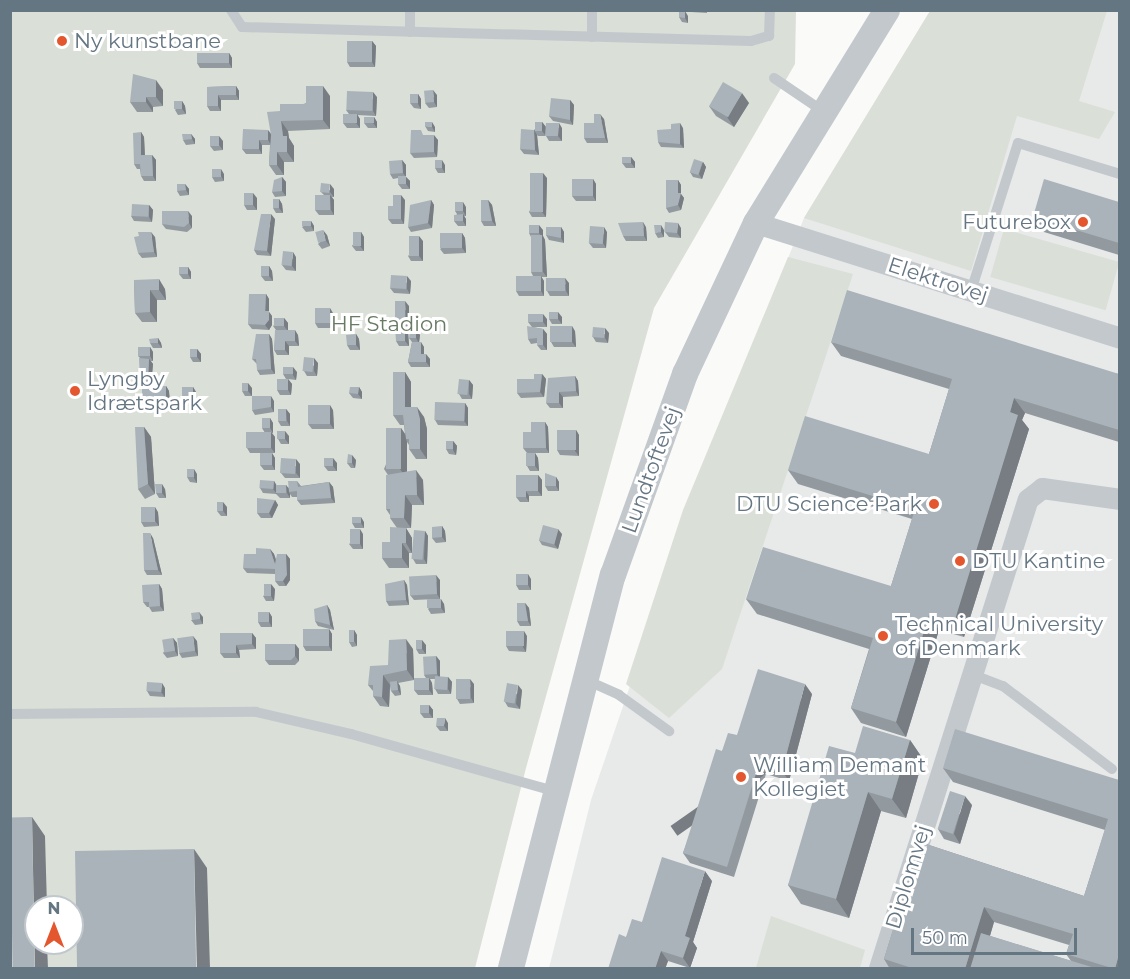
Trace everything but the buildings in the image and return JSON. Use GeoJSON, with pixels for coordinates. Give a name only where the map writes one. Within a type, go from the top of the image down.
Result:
{"type":"FeatureCollection","features":[{"type":"Feature","properties":{"kind":"street","name":"Lundtoftevej"},"geometry":{"type":"LineString","coordinates":[[511,969],[613,575],[685,374],[756,223],[887,10]]}},
{"type":"Feature","properties":{"kind":"street","name":"Elektrovej"},"geometry":{"type":"LineString","coordinates":[[756,223],[1119,338]]}},
{"type":"Feature","properties":{"kind":"street","name":"Diplomvej"},"geometry":{"type":"LineString","coordinates":[[879,969],[1028,499],[1042,489],[1119,499]]}},
{"type":"Feature","properties":{"kind":"lane"},"geometry":{"type":"LineString","coordinates":[[231,10],[242,27],[751,41],[769,36],[770,10]]}},
{"type":"Feature","properties":{"kind":"lane"},"geometry":{"type":"LineString","coordinates":[[410,10],[410,32]]}},
{"type":"Feature","properties":{"kind":"lane"},"geometry":{"type":"LineString","coordinates":[[592,10],[592,37]]}},
{"type":"Feature","properties":{"kind":"lane"},"geometry":{"type":"LineString","coordinates":[[774,78],[825,112]]}},
{"type":"Feature","properties":{"kind":"lane"},"geometry":{"type":"LineString","coordinates":[[971,291],[1018,142],[1119,174]]}},
{"type":"Feature","properties":{"kind":"lane"},"geometry":{"type":"LineString","coordinates":[[971,674],[1003,686],[1112,769]]}},
{"type":"Feature","properties":{"kind":"lane"},"geometry":{"type":"LineString","coordinates":[[586,680],[619,695],[669,731]]}},
{"type":"Feature","properties":{"kind":"lane"},"geometry":{"type":"LineString","coordinates":[[10,714],[256,712],[351,734],[557,792]]}},
{"type":"Feature","properties":{"kind":"shaded area","name":"Technical University of Denmark"},"geometry":{"type":"Polygon","coordinates":[[[930,11],[1119,11],[1119,968],[549,968],[591,800],[703,472],[804,218],[930,11]]]}},
{"type":"Feature","properties":{"kind":"green space","name":"HF Stadion"},"geometry":{"type":"Polygon","coordinates":[[[10,11],[796,11],[795,64],[654,308],[526,768],[475,968],[11,968],[10,11]]]}},
{"type":"Feature","properties":{"kind":"green space"},"geometry":{"type":"Polygon","coordinates":[[[930,11],[1107,11],[1079,101],[1115,112],[1099,139],[1017,116],[971,271],[804,218],[930,11]]]}},
{"type":"Feature","properties":{"kind":"green space"},"geometry":{"type":"Polygon","coordinates":[[[1004,229],[1119,262],[1106,310],[990,277],[1004,229]]]}},
{"type":"Feature","properties":{"kind":"green space"},"geometry":{"type":"Polygon","coordinates":[[[788,257],[853,274],[722,669],[669,718],[626,684],[683,510],[788,257]]]}},
{"type":"Feature","properties":{"kind":"green space"},"geometry":{"type":"Polygon","coordinates":[[[771,916],[865,950],[860,968],[756,968],[771,916]]]}},
{"type":"Feature","properties":{"kind":"place","name":"Ny kunstbane"},"geometry":{"type":"Point","coordinates":[62,41]}},
{"type":"Feature","properties":{"kind":"place","name":"Futurebox"},"geometry":{"type":"Point","coordinates":[1083,222]}},
{"type":"Feature","properties":{"kind":"place","name":"Lyngby Idrætspark"},"geometry":{"type":"Point","coordinates":[75,391]}},
{"type":"Feature","properties":{"kind":"place","name":"DTU Science Park"},"geometry":{"type":"Point","coordinates":[934,504]}},
{"type":"Feature","properties":{"kind":"place","name":"DTU Kantine"},"geometry":{"type":"Point","coordinates":[960,561]}},
{"type":"Feature","properties":{"kind":"place","name":"Technical University of Denmark"},"geometry":{"type":"Point","coordinates":[883,636]}},
{"type":"Feature","properties":{"kind":"place","name":"William Demant Kollegiet"},"geometry":{"type":"Point","coordinates":[741,777]}}]}
